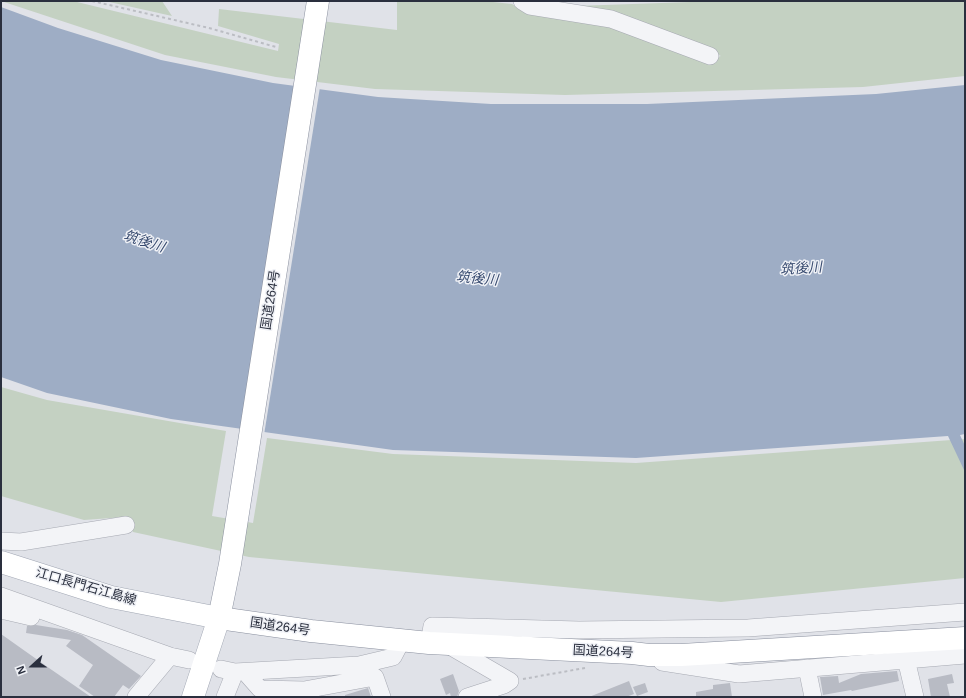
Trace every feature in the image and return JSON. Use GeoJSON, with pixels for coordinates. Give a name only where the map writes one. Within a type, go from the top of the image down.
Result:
{"type":"FeatureCollection","features":[{"type":"Feature","properties":{"kind":"main road","name":"国道264号"},"geometry":{"type":"LineString","coordinates":[[318,1],[230,564],[219,618],[311,631],[438,644],[649,655],[681,655],[965,638]]}},
{"type":"Feature","properties":{"kind":"main road","name":"江口長門石江島線"},"geometry":{"type":"LineString","coordinates":[[1,562],[111,597],[219,618]]}},
{"type":"Feature","properties":{"kind":"main road"},"geometry":{"type":"LineString","coordinates":[[194,697],[219,618]]}},
{"type":"Feature","properties":{"kind":"street"},"geometry":{"type":"LineString","coordinates":[[522,1],[530,6],[610,19],[710,56]]}},
{"type":"Feature","properties":{"kind":"street"},"geometry":{"type":"LineString","coordinates":[[1,541],[21,542],[126,525]]}},
{"type":"Feature","properties":{"kind":"street"},"geometry":{"type":"LineString","coordinates":[[1,596],[170,656],[190,660]]}},
{"type":"Feature","properties":{"kind":"street"},"geometry":{"type":"LineString","coordinates":[[1,610],[28,617],[57,616]]}},
{"type":"Feature","properties":{"kind":"street"},"geometry":{"type":"LineString","coordinates":[[468,697],[504,685],[510,681],[438,644],[432,626],[578,630],[748,628],[965,612]]}},
{"type":"Feature","properties":{"kind":"street"},"geometry":{"type":"LineString","coordinates":[[234,671],[359,665],[393,657],[402,640]]}},
{"type":"Feature","properties":{"kind":"street"},"geometry":{"type":"LineString","coordinates":[[649,655],[665,663],[739,674],[965,655]]}},
{"type":"Feature","properties":{"kind":"street"},"geometry":{"type":"LineString","coordinates":[[136,697],[170,656]]}},
{"type":"Feature","properties":{"kind":"street"},"geometry":{"type":"LineString","coordinates":[[906,659],[915,697]]}},
{"type":"Feature","properties":{"kind":"street"},"geometry":{"type":"LineString","coordinates":[[807,668],[813,697]]}},
{"type":"Feature","properties":{"kind":"street"},"geometry":{"type":"LineString","coordinates":[[224,697],[234,671]]}},
{"type":"Feature","properties":{"kind":"street"},"geometry":{"type":"LineString","coordinates":[[234,671],[260,689],[304,690],[375,677],[382,697]]}},
{"type":"Feature","properties":{"kind":"path"},"geometry":{"type":"LineString","coordinates":[[92,1],[209,28],[276,47]]}},
{"type":"Feature","properties":{"kind":"path"},"geometry":{"type":"LineString","coordinates":[[510,681],[590,667]]}},
{"type":"Feature","properties":{"kind":"green space"},"geometry":{"type":"Polygon","coordinates":[[[1,1],[73,1],[278,51],[279,44],[218,26],[219,9],[397,30],[397,1],[484,1],[512,4],[523,11],[598,21],[710,59],[721,56],[672,36],[575,6],[719,1],[965,1],[965,76],[863,87],[565,95],[375,89],[276,77],[165,55],[1,1]]]}},
{"type":"Feature","properties":{"kind":"green space"},"geometry":{"type":"Polygon","coordinates":[[[105,1],[162,1],[172,16],[105,1]]]}},
{"type":"Feature","properties":{"kind":"green space"},"geometry":{"type":"Polygon","coordinates":[[[1,387],[47,400],[226,431],[212,516],[253,523],[267,438],[393,454],[636,463],[965,439],[965,578],[721,602],[249,557],[133,532],[125,517],[84,520],[1,496],[1,387]]]}},
{"type":"Feature","properties":{"kind":"water","name":"筑後川"},"geometry":{"type":"Polygon","coordinates":[[[1,7],[58,28],[161,60],[273,83],[378,97],[491,104],[647,104],[876,94],[965,85],[965,434],[960,435],[965,446],[965,472],[948,436],[636,458],[393,450],[171,419],[47,393],[1,377],[1,7]]]}},
{"type":"Feature","properties":{"kind":"pier"},"geometry":{"type":"Polygon","coordinates":[[[299,84],[320,87],[264,435],[244,432],[299,84]]]}},
{"type":"Feature","properties":{"kind":"building"},"geometry":{"type":"Polygon","coordinates":[[[36,625],[67,630],[82,635],[141,676],[129,689],[123,685],[114,697],[95,697],[79,686],[93,665],[66,646],[71,640],[26,633],[27,626],[36,625]]]}},
{"type":"Feature","properties":{"kind":"building"},"geometry":{"type":"Polygon","coordinates":[[[1,634],[49,668],[91,697],[1,697],[1,634]]]}},
{"type":"Feature","properties":{"kind":"building"},"geometry":{"type":"Polygon","coordinates":[[[897,671],[899,681],[852,691],[823,695],[820,677],[838,676],[839,683],[861,674],[897,671]]]}},
{"type":"Feature","properties":{"kind":"building"},"geometry":{"type":"Polygon","coordinates":[[[453,674],[459,691],[457,697],[451,697],[450,693],[446,695],[440,679],[453,674]]]}},
{"type":"Feature","properties":{"kind":"building"},"geometry":{"type":"Polygon","coordinates":[[[952,674],[954,683],[947,684],[950,697],[931,697],[928,679],[952,674]]]}},
{"type":"Feature","properties":{"kind":"building"},"geometry":{"type":"Polygon","coordinates":[[[629,681],[634,694],[626,697],[589,697],[629,681]]]}},
{"type":"Feature","properties":{"kind":"building"},"geometry":{"type":"Polygon","coordinates":[[[645,683],[648,692],[637,696],[633,687],[645,683]]]}},
{"type":"Feature","properties":{"kind":"building"},"geometry":{"type":"Polygon","coordinates":[[[730,683],[732,697],[696,697],[696,692],[713,689],[713,685],[730,683]]]}},
{"type":"Feature","properties":{"kind":"building"},"geometry":{"type":"Polygon","coordinates":[[[368,688],[371,697],[345,697],[345,695],[368,688]]]}}]}
